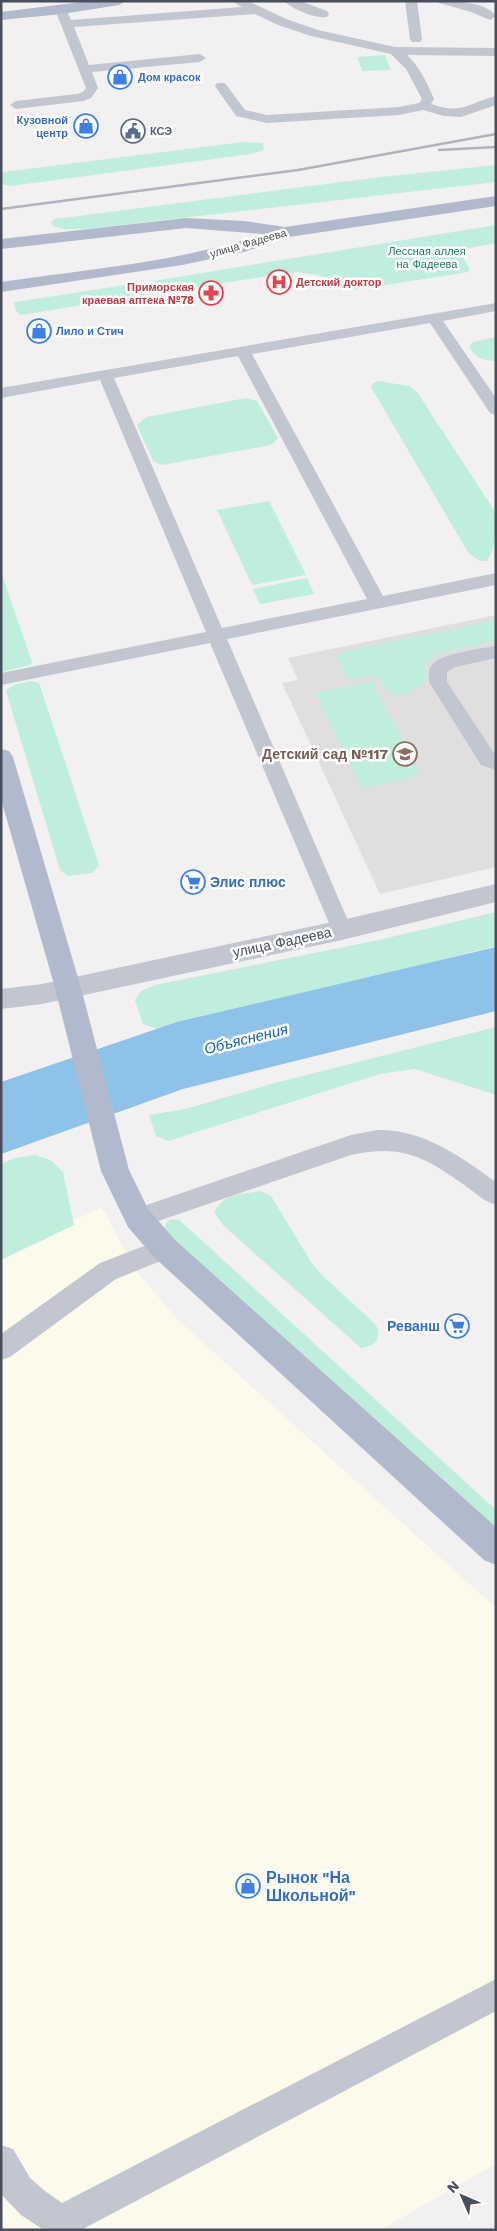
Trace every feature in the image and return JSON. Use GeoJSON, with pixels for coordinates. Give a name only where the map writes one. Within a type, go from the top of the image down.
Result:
{"type":"FeatureCollection","features":[{"type":"Feature","properties":{"kind":"main road"},"geometry":{"type":"LineString","coordinates":[[1,16],[62,10],[119,1]]}},
{"type":"Feature","properties":{"kind":"main road","name":"улица Фадеева"},"geometry":{"type":"LineString","coordinates":[[1,287],[182,260],[238,248],[286,232],[496,201]]}},
{"type":"Feature","properties":{"kind":"main road"},"geometry":{"type":"LineString","coordinates":[[1,244],[186,223],[244,226],[286,232]]}},
{"type":"Feature","properties":{"kind":"main road"},"geometry":{"type":"LineString","coordinates":[[1,757],[68,988],[114,1171],[138,1218],[165,1249],[496,1549]]}},
{"type":"Feature","properties":{"kind":"street","name":"улица Фадеева"},"geometry":{"type":"LineString","coordinates":[[1,999],[68,988],[342,930],[496,893]]}},
{"type":"Feature","properties":{"kind":"lane"},"geometry":{"type":"LineString","coordinates":[[238,1],[282,22],[330,37],[379,46],[395,51],[496,52]]}},
{"type":"Feature","properties":{"kind":"lane"},"geometry":{"type":"LineString","coordinates":[[290,1],[323,14]]}},
{"type":"Feature","properties":{"kind":"lane"},"geometry":{"type":"LineString","coordinates":[[411,1],[416,39]]}},
{"type":"Feature","properties":{"kind":"lane"},"geometry":{"type":"LineString","coordinates":[[443,1],[475,9],[490,16]]}},
{"type":"Feature","properties":{"kind":"lane"},"geometry":{"type":"LineString","coordinates":[[16,105],[69,100],[86,95],[92,88],[62,10]]}},
{"type":"Feature","properties":{"kind":"lane"},"geometry":{"type":"LineString","coordinates":[[68,24],[255,10]]}},
{"type":"Feature","properties":{"kind":"lane"},"geometry":{"type":"LineString","coordinates":[[395,51],[408,60],[413,68],[428,99],[424,106]]}},
{"type":"Feature","properties":{"kind":"lane"},"geometry":{"type":"LineString","coordinates":[[84,69],[200,58]]}},
{"type":"Feature","properties":{"kind":"lane"},"geometry":{"type":"LineString","coordinates":[[221,86],[241,113],[267,119],[399,111],[424,106],[443,113],[469,113],[496,100]]}},
{"type":"Feature","properties":{"kind":"lane"},"geometry":{"type":"LineString","coordinates":[[1,393],[496,307]]}},
{"type":"Feature","properties":{"kind":"lane"},"geometry":{"type":"LineString","coordinates":[[434,318],[496,410]]}},
{"type":"Feature","properties":{"kind":"lane"},"geometry":{"type":"LineString","coordinates":[[243,351],[378,603]]}},
{"type":"Feature","properties":{"kind":"lane"},"geometry":{"type":"LineString","coordinates":[[105,374],[342,930]]}},
{"type":"Feature","properties":{"kind":"lane"},"geometry":{"type":"LineString","coordinates":[[1,679],[496,579]]}},
{"type":"Feature","properties":{"kind":"lane"},"geometry":{"type":"LineString","coordinates":[[496,652],[450,662],[438,669],[438,682],[488,760],[496,763]]}},
{"type":"Feature","properties":{"kind":"lane"},"geometry":{"type":"LineString","coordinates":[[138,1218],[351,1145],[381,1140],[411,1143],[440,1156],[496,1195]]}},
{"type":"Feature","properties":{"kind":"lane"},"geometry":{"type":"LineString","coordinates":[[1,1349],[108,1271],[165,1249]]}},
{"type":"Feature","properties":{"kind":"lane"},"geometry":{"type":"LineString","coordinates":[[1,2161],[9,2179],[33,2205],[63,2225],[496,1994]]}},
{"type":"Feature","properties":{"kind":"shaded area","name":"Детский сад №117"},"geometry":{"type":"Polygon","coordinates":[[[496,615],[496,867],[380,894],[282,683],[298,680],[288,658],[496,615]]]}},
{"type":"Feature","properties":{"kind":"shaded area","name":"Рынок \"На Школьной\""},"geometry":{"type":"Polygon","coordinates":[[[102,1207],[134,1268],[176,1318],[496,1608],[496,2164],[380,2230],[1,2230],[1,1255],[102,1207]]]}},
{"type":"Feature","properties":{"kind":"green space"},"geometry":{"type":"Polygon","coordinates":[[[385,55],[391,70],[362,71],[357,57],[385,55]]]}},
{"type":"Feature","properties":{"kind":"green space"},"geometry":{"type":"Polygon","coordinates":[[[243,142],[263,143],[264,150],[251,154],[11,186],[1,184],[1,174],[3,172],[243,142]]]}},
{"type":"Feature","properties":{"kind":"green space"},"geometry":{"type":"Polygon","coordinates":[[[496,165],[496,182],[85,229],[63,229],[53,226],[51,222],[55,219],[381,177],[496,165]]]}},
{"type":"Feature","properties":{"kind":"green space","name":"Лессная аллея на Фадеева"},"geometry":{"type":"Polygon","coordinates":[[[496,225],[496,243],[459,250],[470,269],[468,272],[347,291],[322,276],[297,272],[162,292],[158,291],[153,281],[496,225]]]}},
{"type":"Feature","properties":{"kind":"green space"},"geometry":{"type":"Polygon","coordinates":[[[138,283],[142,285],[145,295],[21,315],[17,312],[14,305],[15,302],[138,283]]]}},
{"type":"Feature","properties":{"kind":"green space"},"geometry":{"type":"Polygon","coordinates":[[[496,337],[496,361],[479,358],[469,346],[473,342],[496,337]]]}},
{"type":"Feature","properties":{"kind":"green space"},"geometry":{"type":"Polygon","coordinates":[[[378,381],[409,386],[417,392],[494,510],[495,536],[487,561],[480,561],[469,554],[371,387],[373,383],[378,381]]]}},
{"type":"Feature","properties":{"kind":"green space"},"geometry":{"type":"Polygon","coordinates":[[[246,398],[257,401],[278,438],[274,443],[162,465],[153,461],[137,425],[147,417],[246,398]]]}},
{"type":"Feature","properties":{"kind":"green space"},"geometry":{"type":"Polygon","coordinates":[[[269,501],[306,575],[252,585],[217,510],[269,501]]]}},
{"type":"Feature","properties":{"kind":"green space"},"geometry":{"type":"Polygon","coordinates":[[[1,572],[32,662],[30,665],[1,672],[1,572]]]}},
{"type":"Feature","properties":{"kind":"green space"},"geometry":{"type":"Polygon","coordinates":[[[307,578],[314,594],[260,604],[253,589],[307,578]]]}},
{"type":"Feature","properties":{"kind":"green space"},"geometry":{"type":"Polygon","coordinates":[[[496,620],[496,641],[435,654],[425,666],[425,681],[411,693],[392,696],[377,677],[346,677],[337,657],[341,652],[496,620]]]}},
{"type":"Feature","properties":{"kind":"green space"},"geometry":{"type":"Polygon","coordinates":[[[31,681],[39,683],[99,865],[93,873],[68,876],[60,870],[6,691],[14,685],[31,681]]]}},
{"type":"Feature","properties":{"kind":"green space"},"geometry":{"type":"Polygon","coordinates":[[[372,681],[421,775],[362,789],[315,693],[372,681]]]}},
{"type":"Feature","properties":{"kind":"green space"},"geometry":{"type":"Polygon","coordinates":[[[496,912],[496,946],[163,1031],[143,1024],[135,1000],[141,991],[155,985],[379,940],[496,912]]]}},
{"type":"Feature","properties":{"kind":"green space"},"geometry":{"type":"Polygon","coordinates":[[[496,1027],[496,1095],[415,1069],[380,1074],[168,1141],[156,1136],[149,1115],[185,1109],[275,1083],[496,1027]]]}},
{"type":"Feature","properties":{"kind":"green space"},"geometry":{"type":"Polygon","coordinates":[[[35,1155],[52,1161],[63,1172],[74,1225],[1,1260],[1,1164],[15,1158],[35,1155]]]}},
{"type":"Feature","properties":{"kind":"green space"},"geometry":{"type":"Polygon","coordinates":[[[260,1191],[271,1196],[311,1262],[323,1276],[376,1325],[378,1338],[373,1344],[361,1348],[223,1225],[214,1212],[228,1198],[239,1194],[260,1191]]]}},
{"type":"Feature","properties":{"kind":"green space"},"geometry":{"type":"Polygon","coordinates":[[[171,1219],[179,1220],[185,1225],[496,1510],[496,1531],[166,1232],[166,1224],[171,1219]]]}},
{"type":"Feature","properties":{"kind":"waterway","name":"Объяснения"},"geometry":{"type":"LineString","coordinates":[[1,1118],[177,1056],[496,979]]}},
{"type":"Feature","properties":{"kind":"railway"},"geometry":{"type":"LineString","coordinates":[[1,209],[298,170],[496,134]]}},
{"type":"Feature","properties":{"kind":"railway"},"geometry":{"type":"LineString","coordinates":[[439,150],[496,147]]}},
{"type":"Feature","properties":{"kind":"place","name":"Дом красок"},"geometry":{"type":"Point","coordinates":[120,77]}},
{"type":"Feature","properties":{"kind":"place","name":"Кузовной центр"},"geometry":{"type":"Point","coordinates":[86,126]}},
{"type":"Feature","properties":{"kind":"place","name":"КСЭ"},"geometry":{"type":"Point","coordinates":[133,131]}},
{"type":"Feature","properties":{"kind":"place","name":"Детский доктор"},"geometry":{"type":"Point","coordinates":[279,282]}},
{"type":"Feature","properties":{"kind":"place","name":"Приморская краевая аптека №78"},"geometry":{"type":"Point","coordinates":[211,293]}},
{"type":"Feature","properties":{"kind":"place","name":"Лило и Стич"},"geometry":{"type":"Point","coordinates":[39,331]}},
{"type":"Feature","properties":{"kind":"place","name":"Детский сад №117"},"geometry":{"type":"Point","coordinates":[405,754]}},
{"type":"Feature","properties":{"kind":"place","name":"Элис плюс"},"geometry":{"type":"Point","coordinates":[193,882]}},
{"type":"Feature","properties":{"kind":"place","name":"Реванш"},"geometry":{"type":"Point","coordinates":[457,1326]}},
{"type":"Feature","properties":{"kind":"place","name":"Рынок \"На Школьной\""},"geometry":{"type":"Point","coordinates":[248,1886]}}]}
